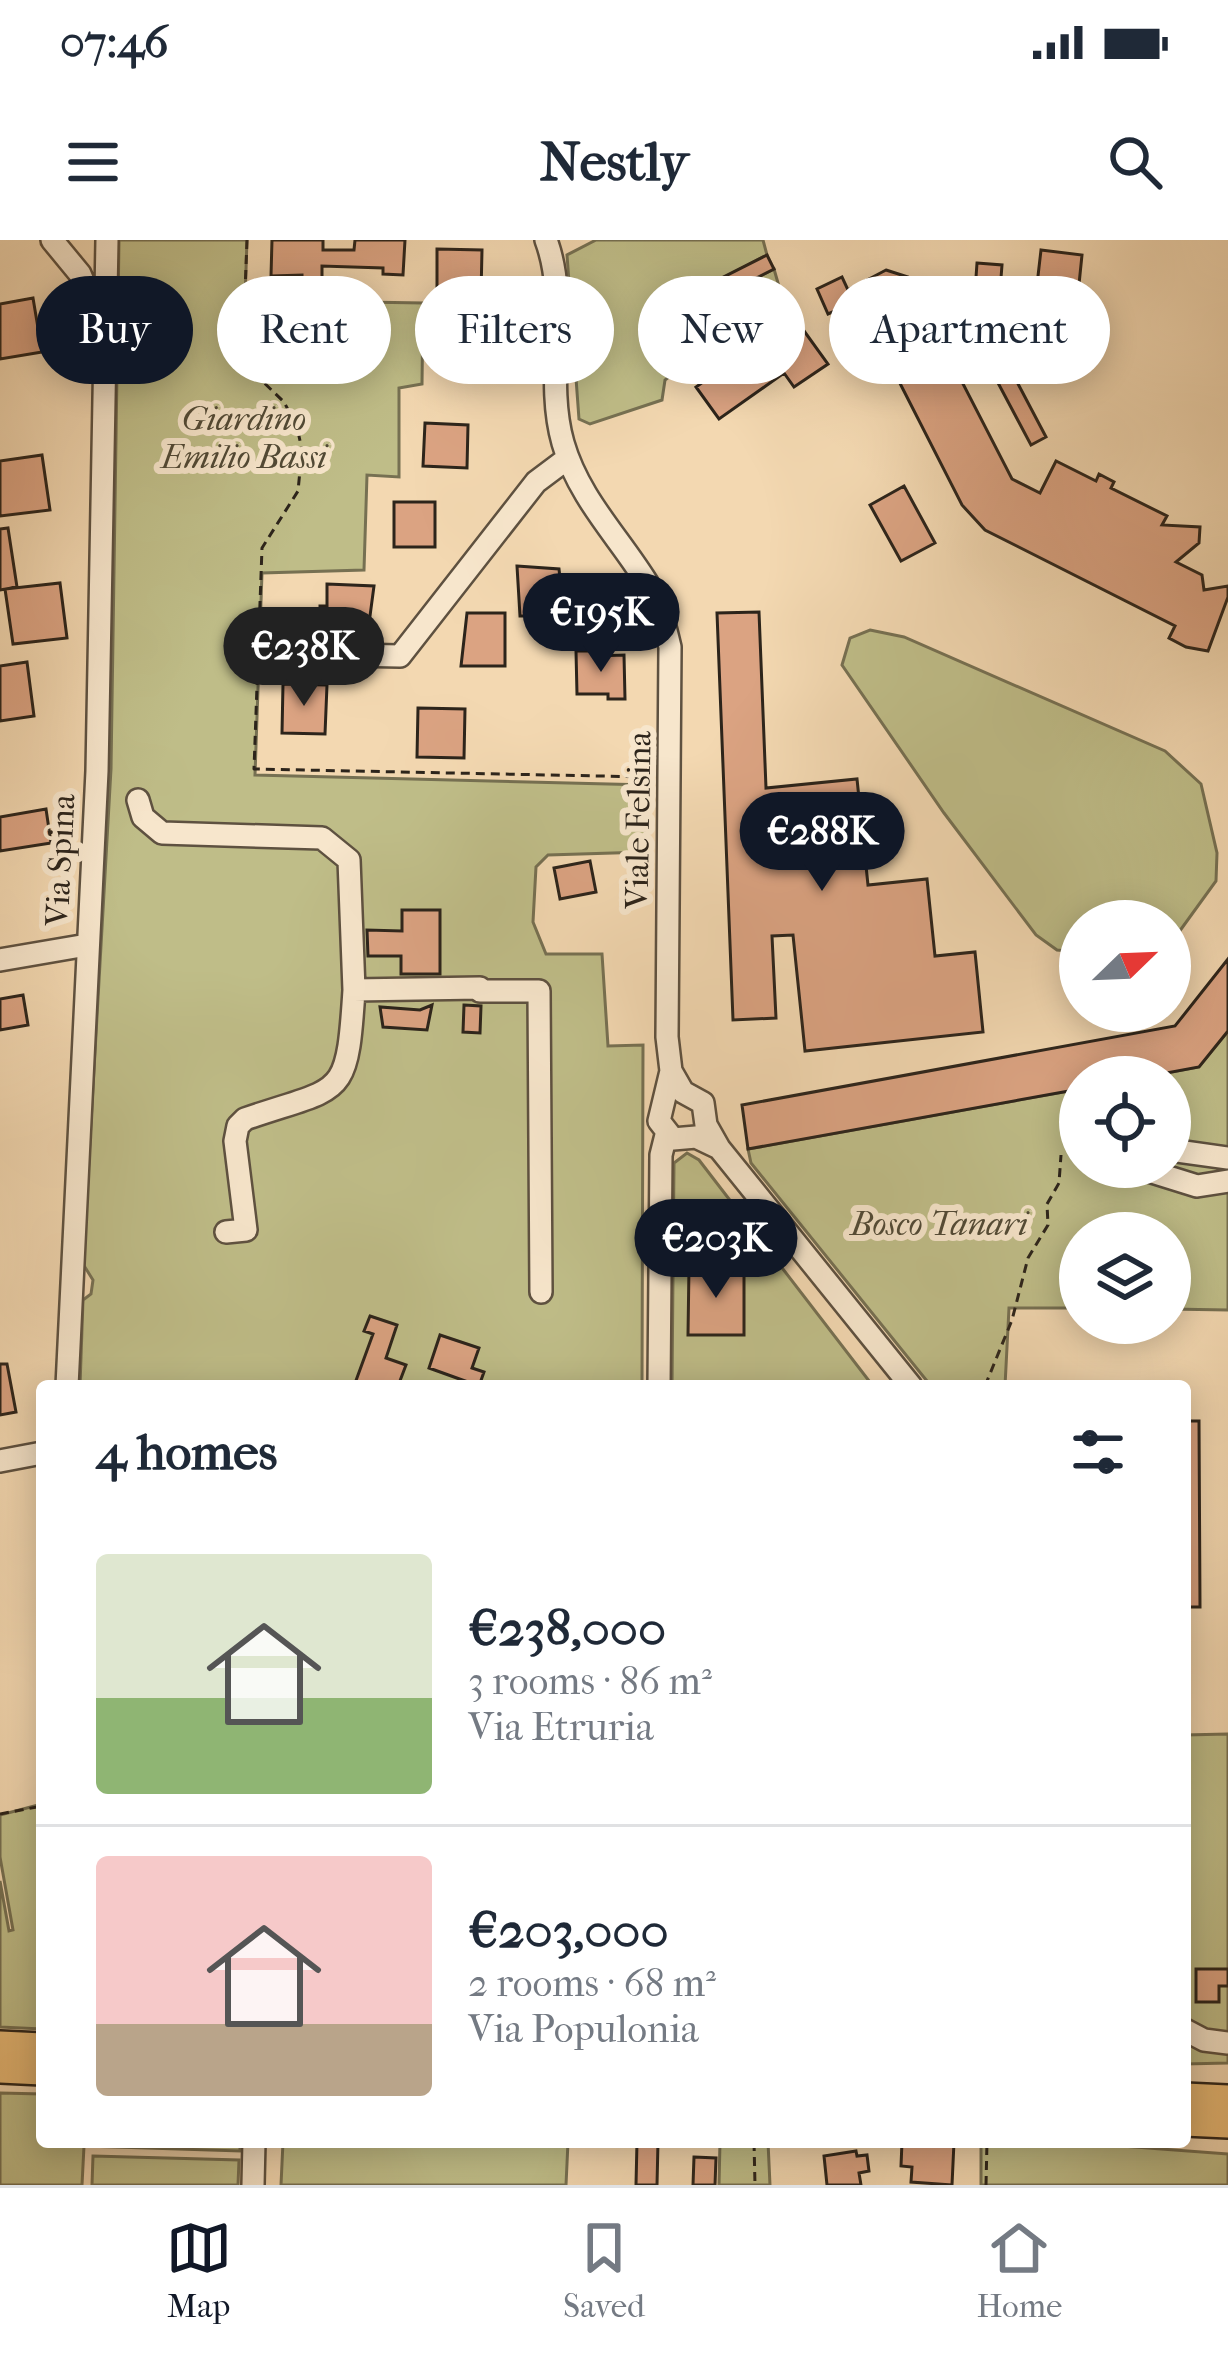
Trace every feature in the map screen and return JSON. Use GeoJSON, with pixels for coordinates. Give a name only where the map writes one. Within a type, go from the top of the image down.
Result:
{"type":"FeatureCollection","features":[{"type":"Feature","properties":{"kind":"main road"},"geometry":{"type":"LineString","coordinates":[[0,2045],[36,2047]]}},
{"type":"Feature","properties":{"kind":"main road"},"geometry":{"type":"LineString","coordinates":[[0,2069],[36,2071]]}},
{"type":"Feature","properties":{"kind":"main road"},"geometry":{"type":"LineString","coordinates":[[1191,2097],[1228,2099]]}},
{"type":"Feature","properties":{"kind":"main road"},"geometry":{"type":"LineString","coordinates":[[1191,2122],[1228,2124]]}},
{"type":"Feature","properties":{"kind":"street","name":"Via Spina"},"geometry":{"type":"LineString","coordinates":[[52,240],[80,274]]}},
{"type":"Feature","properties":{"kind":"street","name":"Via Spina"},"geometry":{"type":"LineString","coordinates":[[72,240],[80,274]]}},
{"type":"Feature","properties":{"kind":"street","name":"Via Spina"},"geometry":{"type":"LineString","coordinates":[[106,276],[107,240]]}},
{"type":"Feature","properties":{"kind":"street","name":"Viale Felsina"},"geometry":{"type":"LineString","coordinates":[[546,240],[554,278],[557,418],[568,458],[600,519],[648,584],[670,647],[668,1037],[675,1095],[658,1121],[667,1135],[661,1155],[659,1380]]}},
{"type":"Feature","properties":{"kind":"street","name":"Via Spina"},"geometry":{"type":"LineString","coordinates":[[67,1380],[97,771],[103,384]]}},
{"type":"Feature","properties":{"kind":"street"},"geometry":{"type":"LineString","coordinates":[[349,655],[400,656],[536,482],[568,458]]}},
{"type":"Feature","properties":{"kind":"street"},"geometry":{"type":"LineString","coordinates":[[138,800],[143,817],[162,833],[322,838],[349,860],[354,990],[349,1061],[344,1074],[327,1091],[245,1119],[238,1126],[235,1141],[247,1225],[246,1230],[226,1232]]}},
{"type":"Feature","properties":{"kind":"street"},"geometry":{"type":"LineString","coordinates":[[0,960],[87,946]]}},
{"type":"Feature","properties":{"kind":"street"},"geometry":{"type":"LineString","coordinates":[[354,990],[539,992],[541,1292]]}},
{"type":"Feature","properties":{"kind":"street","name":"Viale Felsina"},"geometry":{"type":"LineString","coordinates":[[675,1095],[703,1103],[701,1131],[906,1380]]}},
{"type":"Feature","properties":{"kind":"street"},"geometry":{"type":"LineString","coordinates":[[667,1135],[681,1141],[701,1131]]}},
{"type":"Feature","properties":{"kind":"street"},"geometry":{"type":"LineString","coordinates":[[1191,1153],[1228,1158]]}},
{"type":"Feature","properties":{"kind":"street"},"geometry":{"type":"LineString","coordinates":[[1191,1184],[1228,1181]]}},
{"type":"Feature","properties":{"kind":"street"},"geometry":{"type":"LineString","coordinates":[[0,1461],[36,1454]]}},
{"type":"Feature","properties":{"kind":"street"},"geometry":{"type":"LineString","coordinates":[[1191,2033],[1228,2043]]}},
{"type":"Feature","properties":{"kind":"street"},"geometry":{"type":"LineString","coordinates":[[254,2148],[254,2185]]}},
{"type":"Feature","properties":{"kind":"path"},"geometry":{"type":"LineString","coordinates":[[247,240],[243,344],[255,374],[284,402],[302,450],[298,490],[262,548],[254,769],[652,777]]}},
{"type":"Feature","properties":{"kind":"path"},"geometry":{"type":"LineString","coordinates":[[988,1380],[1012,1320],[1028,1258],[1048,1226],[1047,1204],[1059,1183]]}},
{"type":"Feature","properties":{"kind":"path"},"geometry":{"type":"LineString","coordinates":[[0,1814],[36,1807]]}},
{"type":"Feature","properties":{"kind":"path"},"geometry":{"type":"LineString","coordinates":[[754,2148],[755,2185]]}},
{"type":"Feature","properties":{"kind":"path"},"geometry":{"type":"LineString","coordinates":[[986,2185],[987,2148]]}},
{"type":"Feature","properties":{"kind":"green space","name":"Giardino Emilio Bassi"},"geometry":{"type":"Polygon","coordinates":[[[119,240],[247,240],[246,276],[217,276],[217,384],[391,384],[391,302],[415,303],[415,384],[422,384],[399,388],[399,477],[367,475],[364,570],[262,573],[255,775],[648,785],[645,852],[548,855],[536,867],[533,922],[546,954],[602,954],[608,1046],[643,1045],[642,1380],[80,1380],[83,1300],[91,1294],[93,1280],[83,1264],[111,769],[117,384],[193,384],[193,276],[118,276],[119,240]]]}},
{"type":"Feature","properties":{"kind":"green space"},"geometry":{"type":"Polygon","coordinates":[[[596,240],[763,240],[767,255],[727,276],[638,276],[638,384],[664,384],[662,400],[590,424],[579,419],[576,384],[614,384],[614,276],[569,276],[567,255],[596,240]]]}},
{"type":"Feature","properties":{"kind":"green space"},"geometry":{"type":"Polygon","coordinates":[[[870,630],[904,637],[1165,751],[1201,784],[1217,853],[1216,881],[1191,915],[1191,900],[1059,900],[1059,950],[1036,935],[842,665],[850,638],[870,630]]]}},
{"type":"Feature","properties":{"kind":"green space","name":"Bosco Tanari"},"geometry":{"type":"Polygon","coordinates":[[[1228,1031],[1228,1310],[1191,1309],[1191,1212],[1059,1212],[1059,1308],[1009,1308],[1005,1380],[926,1380],[751,1163],[748,1149],[1059,1093],[1059,1188],[1191,1188],[1191,1068],[1199,1067],[1228,1031]]]}},
{"type":"Feature","properties":{"kind":"green space"},"geometry":{"type":"Polygon","coordinates":[[[687,1153],[699,1160],[868,1380],[672,1380],[674,1163],[687,1153]]]}},
{"type":"Feature","properties":{"kind":"green space"},"geometry":{"type":"Polygon","coordinates":[[[1228,1734],[1228,2063],[1191,2064],[1191,1735],[1228,1734]]]}},
{"type":"Feature","properties":{"kind":"green space"},"geometry":{"type":"Polygon","coordinates":[[[36,1806],[36,2029],[0,2027],[0,1881],[9,1931],[13,1930],[0,1857],[0,1815],[36,1806]]]}},
{"type":"Feature","properties":{"kind":"green space"},"geometry":{"type":"Polygon","coordinates":[[[0,2093],[36,2094],[36,2148],[84,2148],[82,2185],[0,2185],[0,2093]]]}},
{"type":"Feature","properties":{"kind":"green space"},"geometry":{"type":"Polygon","coordinates":[[[146,2148],[240,2148],[240,2151],[146,2148]]]}},
{"type":"Feature","properties":{"kind":"green space"},"geometry":{"type":"Polygon","coordinates":[[[283,2148],[568,2148],[566,2185],[281,2185],[283,2148]]]}},
{"type":"Feature","properties":{"kind":"green space"},"geometry":{"type":"Polygon","coordinates":[[[720,2148],[768,2148],[770,2185],[719,2185],[720,2148]]]}},
{"type":"Feature","properties":{"kind":"green space"},"geometry":{"type":"Polygon","coordinates":[[[981,2148],[1148,2148],[1228,2154],[1228,2185],[981,2185],[981,2148]]]}},
{"type":"Feature","properties":{"kind":"green space"},"geometry":{"type":"Polygon","coordinates":[[[93,2156],[239,2160],[238,2185],[92,2185],[93,2156]]]}},
{"type":"Feature","properties":{"kind":"building"},"geometry":{"type":"Polygon","coordinates":[[[272,240],[323,240],[323,250],[354,250],[355,240],[405,240],[403,275],[383,274],[383,268],[322,266],[322,276],[271,276],[272,240]]]}},
{"type":"Feature","properties":{"kind":"building"},"geometry":{"type":"Polygon","coordinates":[[[437,249],[482,250],[481,276],[437,276],[437,249]]]}},
{"type":"Feature","properties":{"kind":"building"},"geometry":{"type":"Polygon","coordinates":[[[1041,250],[1082,255],[1080,276],[1038,276],[1041,250]]]}},
{"type":"Feature","properties":{"kind":"building"},"geometry":{"type":"Polygon","coordinates":[[[767,255],[774,269],[760,276],[726,276],[767,255]]]}},
{"type":"Feature","properties":{"kind":"building"},"geometry":{"type":"Polygon","coordinates":[[[977,263],[1002,265],[1001,276],[976,276],[977,263]]]}},
{"type":"Feature","properties":{"kind":"building"},"geometry":{"type":"Polygon","coordinates":[[[886,270],[905,276],[875,276],[886,270]]]}},
{"type":"Feature","properties":{"kind":"building"},"geometry":{"type":"Polygon","coordinates":[[[829,283],[829,314],[828,314],[817,289],[829,283]]]}},
{"type":"Feature","properties":{"kind":"building"},"geometry":{"type":"Polygon","coordinates":[[[33,298],[36,353],[0,359],[0,304],[33,298]]]}},
{"type":"Feature","properties":{"kind":"building"},"geometry":{"type":"Polygon","coordinates":[[[805,332],[828,364],[805,380],[805,332]]]}},
{"type":"Feature","properties":{"kind":"building"},"geometry":{"type":"Polygon","coordinates":[[[700,384],[768,384],[719,419],[696,387],[700,384]]]}},
{"type":"Feature","properties":{"kind":"building"},"geometry":{"type":"Polygon","coordinates":[[[900,384],[963,384],[1012,479],[1040,493],[1056,461],[1096,481],[1099,474],[1114,482],[1111,488],[1167,516],[1162,525],[1200,527],[1199,543],[1176,562],[1202,575],[1204,590],[1228,586],[1208,651],[1169,638],[1175,626],[985,530],[962,505],[900,384]]]}},
{"type":"Feature","properties":{"kind":"building"},"geometry":{"type":"Polygon","coordinates":[[[999,384],[1018,384],[1046,437],[1031,445],[999,384]]]}},
{"type":"Feature","properties":{"kind":"building"},"geometry":{"type":"Polygon","coordinates":[[[425,423],[468,425],[467,468],[423,466],[425,423]]]}},
{"type":"Feature","properties":{"kind":"building"},"geometry":{"type":"Polygon","coordinates":[[[42,455],[50,510],[0,516],[0,461],[42,455]]]}},
{"type":"Feature","properties":{"kind":"building"},"geometry":{"type":"Polygon","coordinates":[[[904,486],[935,543],[901,561],[870,505],[904,486]]]}},
{"type":"Feature","properties":{"kind":"building"},"geometry":{"type":"Polygon","coordinates":[[[394,502],[435,502],[435,547],[394,547],[394,502]]]}},
{"type":"Feature","properties":{"kind":"building"},"geometry":{"type":"Polygon","coordinates":[[[8,528],[17,587],[0,590],[0,529],[8,528]]]}},
{"type":"Feature","properties":{"kind":"building"},"geometry":{"type":"Polygon","coordinates":[[[517,566],[559,569],[564,616],[520,616],[517,566]]]}},
{"type":"Feature","properties":{"kind":"building"},"geometry":{"type":"Polygon","coordinates":[[[60,583],[67,638],[13,644],[5,589],[60,583]]]}},
{"type":"Feature","properties":{"kind":"building"},"geometry":{"type":"Polygon","coordinates":[[[327,584],[374,586],[368,631],[320,630],[320,606],[327,606],[327,584]]]}},
{"type":"Feature","properties":{"kind":"building"},"geometry":{"type":"Polygon","coordinates":[[[759,612],[766,788],[857,779],[868,885],[927,879],[935,956],[975,952],[983,1032],[805,1051],[793,935],[772,936],[776,1018],[733,1020],[717,613],[759,612]]]}},
{"type":"Feature","properties":{"kind":"building"},"geometry":{"type":"Polygon","coordinates":[[[467,613],[505,613],[505,666],[461,666],[467,613]]]}},
{"type":"Feature","properties":{"kind":"building"},"geometry":{"type":"Polygon","coordinates":[[[576,651],[624,655],[625,699],[577,694],[576,651]]]}},
{"type":"Feature","properties":{"kind":"building"},"geometry":{"type":"Polygon","coordinates":[[[27,662],[34,716],[0,721],[0,666],[27,662]]]}},
{"type":"Feature","properties":{"kind":"building"},"geometry":{"type":"Polygon","coordinates":[[[283,684],[327,685],[325,734],[282,733],[283,684]]]}},
{"type":"Feature","properties":{"kind":"building"},"geometry":{"type":"Polygon","coordinates":[[[418,708],[465,709],[464,758],[417,757],[418,708]]]}},
{"type":"Feature","properties":{"kind":"building"},"geometry":{"type":"Polygon","coordinates":[[[46,809],[51,843],[0,851],[0,817],[46,809]]]}},
{"type":"Feature","properties":{"kind":"building"},"geometry":{"type":"Polygon","coordinates":[[[590,861],[596,892],[560,899],[554,868],[590,861]]]}},
{"type":"Feature","properties":{"kind":"building"},"geometry":{"type":"Polygon","coordinates":[[[402,910],[440,910],[440,974],[401,974],[401,956],[368,956],[367,930],[402,931],[402,910]]]}},
{"type":"Feature","properties":{"kind":"building"},"geometry":{"type":"Polygon","coordinates":[[[1228,959],[1228,1031],[1199,1067],[1191,1068],[1191,1056],[1059,1056],[1059,1093],[748,1149],[742,1105],[1142,1032],[1191,1032],[1191,1006],[1228,959]]]}},
{"type":"Feature","properties":{"kind":"building"},"geometry":{"type":"Polygon","coordinates":[[[23,995],[28,1025],[0,1030],[0,999],[23,995]]]}},
{"type":"Feature","properties":{"kind":"building"},"geometry":{"type":"Polygon","coordinates":[[[432,1005],[427,1030],[383,1027],[380,1007],[420,1010],[432,1005]]]}},
{"type":"Feature","properties":{"kind":"building"},"geometry":{"type":"Polygon","coordinates":[[[464,1005],[481,1006],[480,1033],[463,1032],[464,1005]]]}},
{"type":"Feature","properties":{"kind":"building"},"geometry":{"type":"Polygon","coordinates":[[[689,1267],[744,1268],[744,1335],[688,1335],[689,1267]]]}},
{"type":"Feature","properties":{"kind":"building"},"geometry":{"type":"Polygon","coordinates":[[[370,1316],[397,1325],[386,1358],[406,1365],[400,1380],[356,1380],[373,1334],[364,1331],[370,1316]]]}},
{"type":"Feature","properties":{"kind":"building"},"geometry":{"type":"Polygon","coordinates":[[[440,1335],[479,1348],[472,1368],[484,1372],[481,1380],[462,1380],[429,1368],[440,1335]]]}},
{"type":"Feature","properties":{"kind":"building"},"geometry":{"type":"Polygon","coordinates":[[[0,1364],[7,1364],[16,1412],[0,1415],[0,1364]]]}},
{"type":"Feature","properties":{"kind":"building"},"geometry":{"type":"Polygon","coordinates":[[[1191,1421],[1199,1421],[1200,1607],[1191,1607],[1191,1421]]]}},
{"type":"Feature","properties":{"kind":"building"},"geometry":{"type":"Polygon","coordinates":[[[1196,1969],[1228,1969],[1228,1986],[1219,1986],[1219,2002],[1196,2002],[1196,1969]]]}},
{"type":"Feature","properties":{"kind":"building"},"geometry":{"type":"Polygon","coordinates":[[[637,2148],[658,2148],[657,2185],[636,2185],[637,2148]]]}},
{"type":"Feature","properties":{"kind":"building"},"geometry":{"type":"Polygon","coordinates":[[[902,2148],[954,2148],[952,2185],[911,2182],[912,2167],[901,2166],[902,2148]]]}},
{"type":"Feature","properties":{"kind":"building"},"geometry":{"type":"Polygon","coordinates":[[[856,2151],[857,2156],[867,2155],[869,2171],[859,2173],[861,2185],[827,2185],[824,2156],[856,2151]]]}},
{"type":"Feature","properties":{"kind":"building"},"geometry":{"type":"Polygon","coordinates":[[[694,2157],[716,2158],[715,2185],[693,2185],[694,2157]]]}}]}
